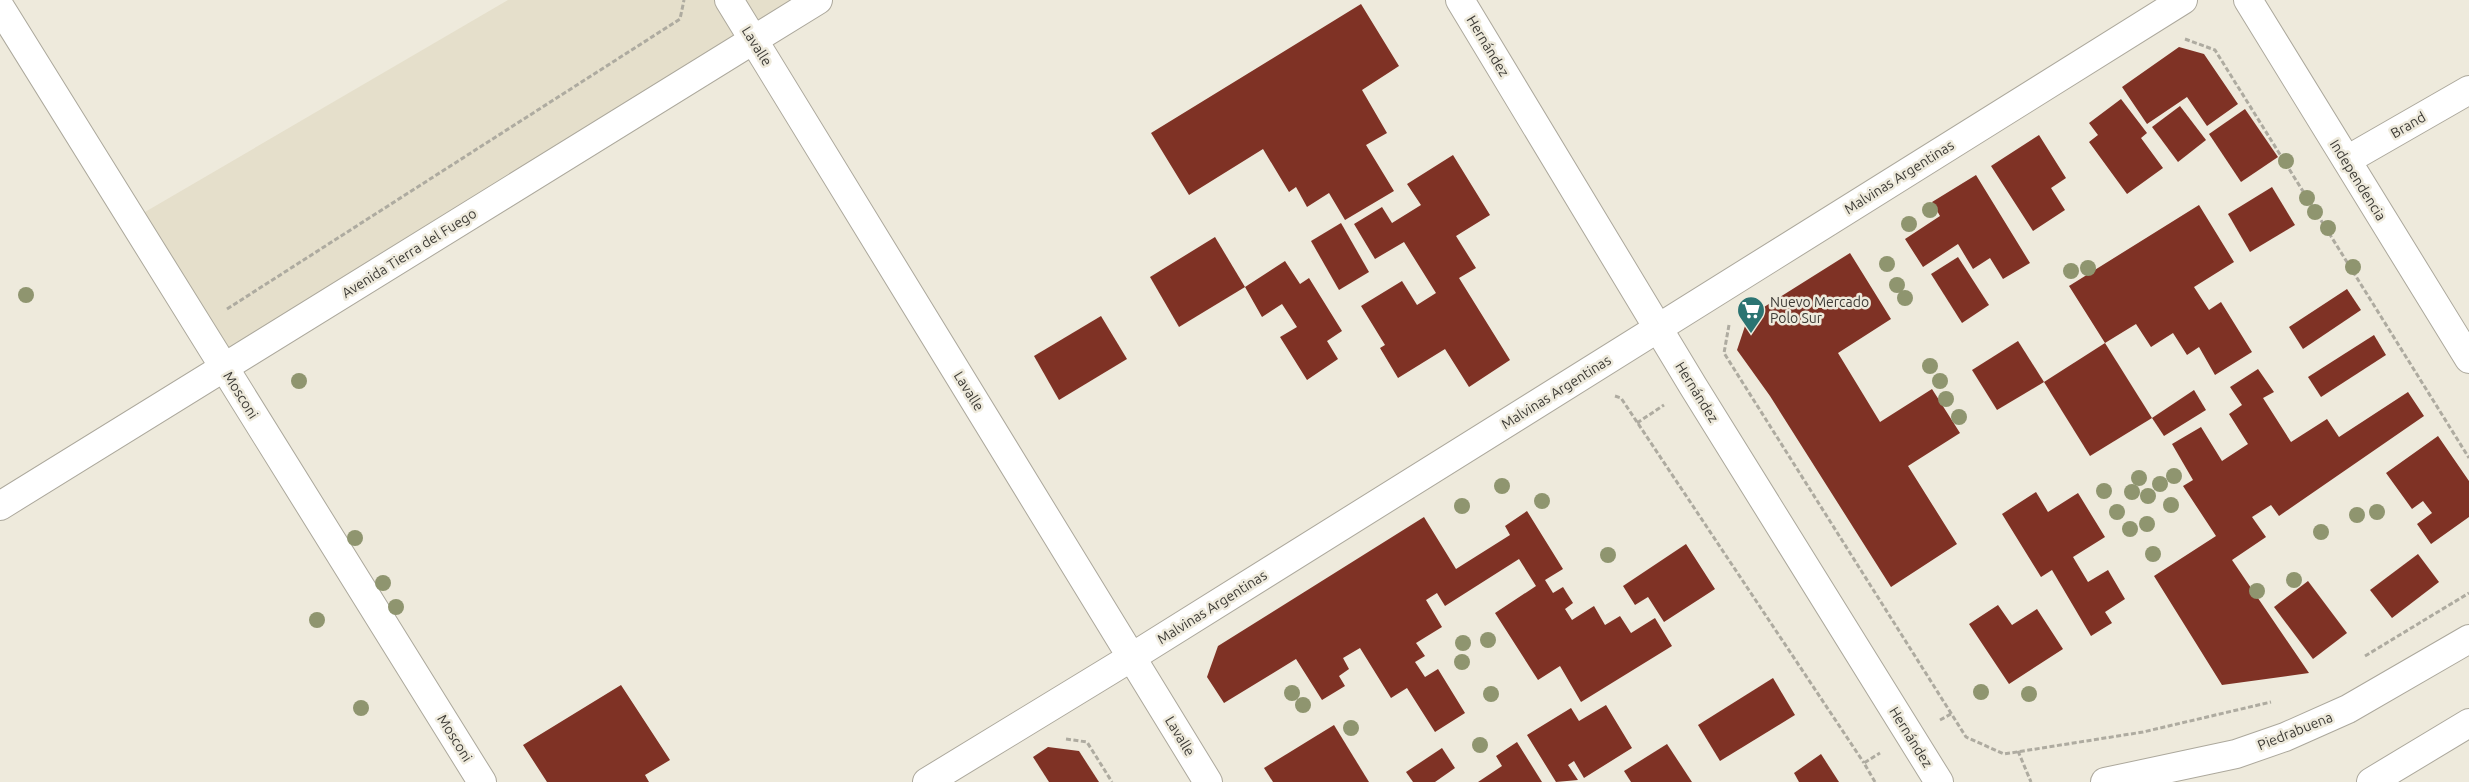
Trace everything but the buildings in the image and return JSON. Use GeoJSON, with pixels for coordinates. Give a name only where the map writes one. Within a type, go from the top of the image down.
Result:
{"type":"FeatureCollection","features":[{"type":"Feature","properties":{"kind":"street","name":"Lavalle"},"geometry":{"type":"LineString","coordinates":[[729,0],[1208,782]]}},
{"type":"Feature","properties":{"kind":"street","name":"Avenida Tierra del Fuego"},"geometry":{"type":"LineString","coordinates":[[0,506],[818,0]]}},
{"type":"Feature","properties":{"kind":"street","name":"Hernández"},"geometry":{"type":"LineString","coordinates":[[1460,0],[1658,328],[1939,782]]}},
{"type":"Feature","properties":{"kind":"street","name":"Malvinas Argentinas"},"geometry":{"type":"LineString","coordinates":[[927,782],[1132,657],[2183,0]]}},
{"type":"Feature","properties":{"kind":"street","name":"Independencia"},"geometry":{"type":"LineString","coordinates":[[2248,0],[2469,359]]}},
{"type":"Feature","properties":{"kind":"street","name":"Mosconi"},"geometry":{"type":"LineString","coordinates":[[0,7],[482,782]]}},
{"type":"Feature","properties":{"kind":"street","name":"Brand"},"geometry":{"type":"LineString","coordinates":[[2347,160],[2469,90]]}},
{"type":"Feature","properties":{"kind":"street","name":"Piedrabuena"},"geometry":{"type":"LineString","coordinates":[[2105,782],[2236,754],[2285,737],[2348,710],[2469,639]]}},
{"type":"Feature","properties":{"kind":"street"},"geometry":{"type":"LineString","coordinates":[[2371,782],[2469,723]]}},
{"type":"Feature","properties":{"kind":"path"},"geometry":{"type":"LineString","coordinates":[[224,311],[680,19],[684,0]]}},
{"type":"Feature","properties":{"kind":"path"},"geometry":{"type":"LineString","coordinates":[[2180,38],[2215,50],[2469,458]]}},
{"type":"Feature","properties":{"kind":"path"},"geometry":{"type":"LineString","coordinates":[[1730,324],[1724,353],[1966,737],[2004,754],[2143,732],[2279,701]]}},
{"type":"Feature","properties":{"kind":"path"},"geometry":{"type":"LineString","coordinates":[[1612,395],[1621,398],[1864,762]]}},
{"type":"Feature","properties":{"kind":"path"},"geometry":{"type":"LineString","coordinates":[[2358,660],[2469,594]]}},
{"type":"Feature","properties":{"kind":"path"},"geometry":{"type":"LineString","coordinates":[[2018,751],[2031,782]]}},
{"type":"Feature","properties":{"kind":"shaded area"},"geometry":{"type":"Polygon","coordinates":[[[508,0],[818,0],[224,368],[133,219],[508,0]]]}},
{"type":"Feature","properties":{"kind":"place","name":"Nuevo Mercado Polo Sur"},"geometry":{"type":"Point","coordinates":[1751,334]}}]}
